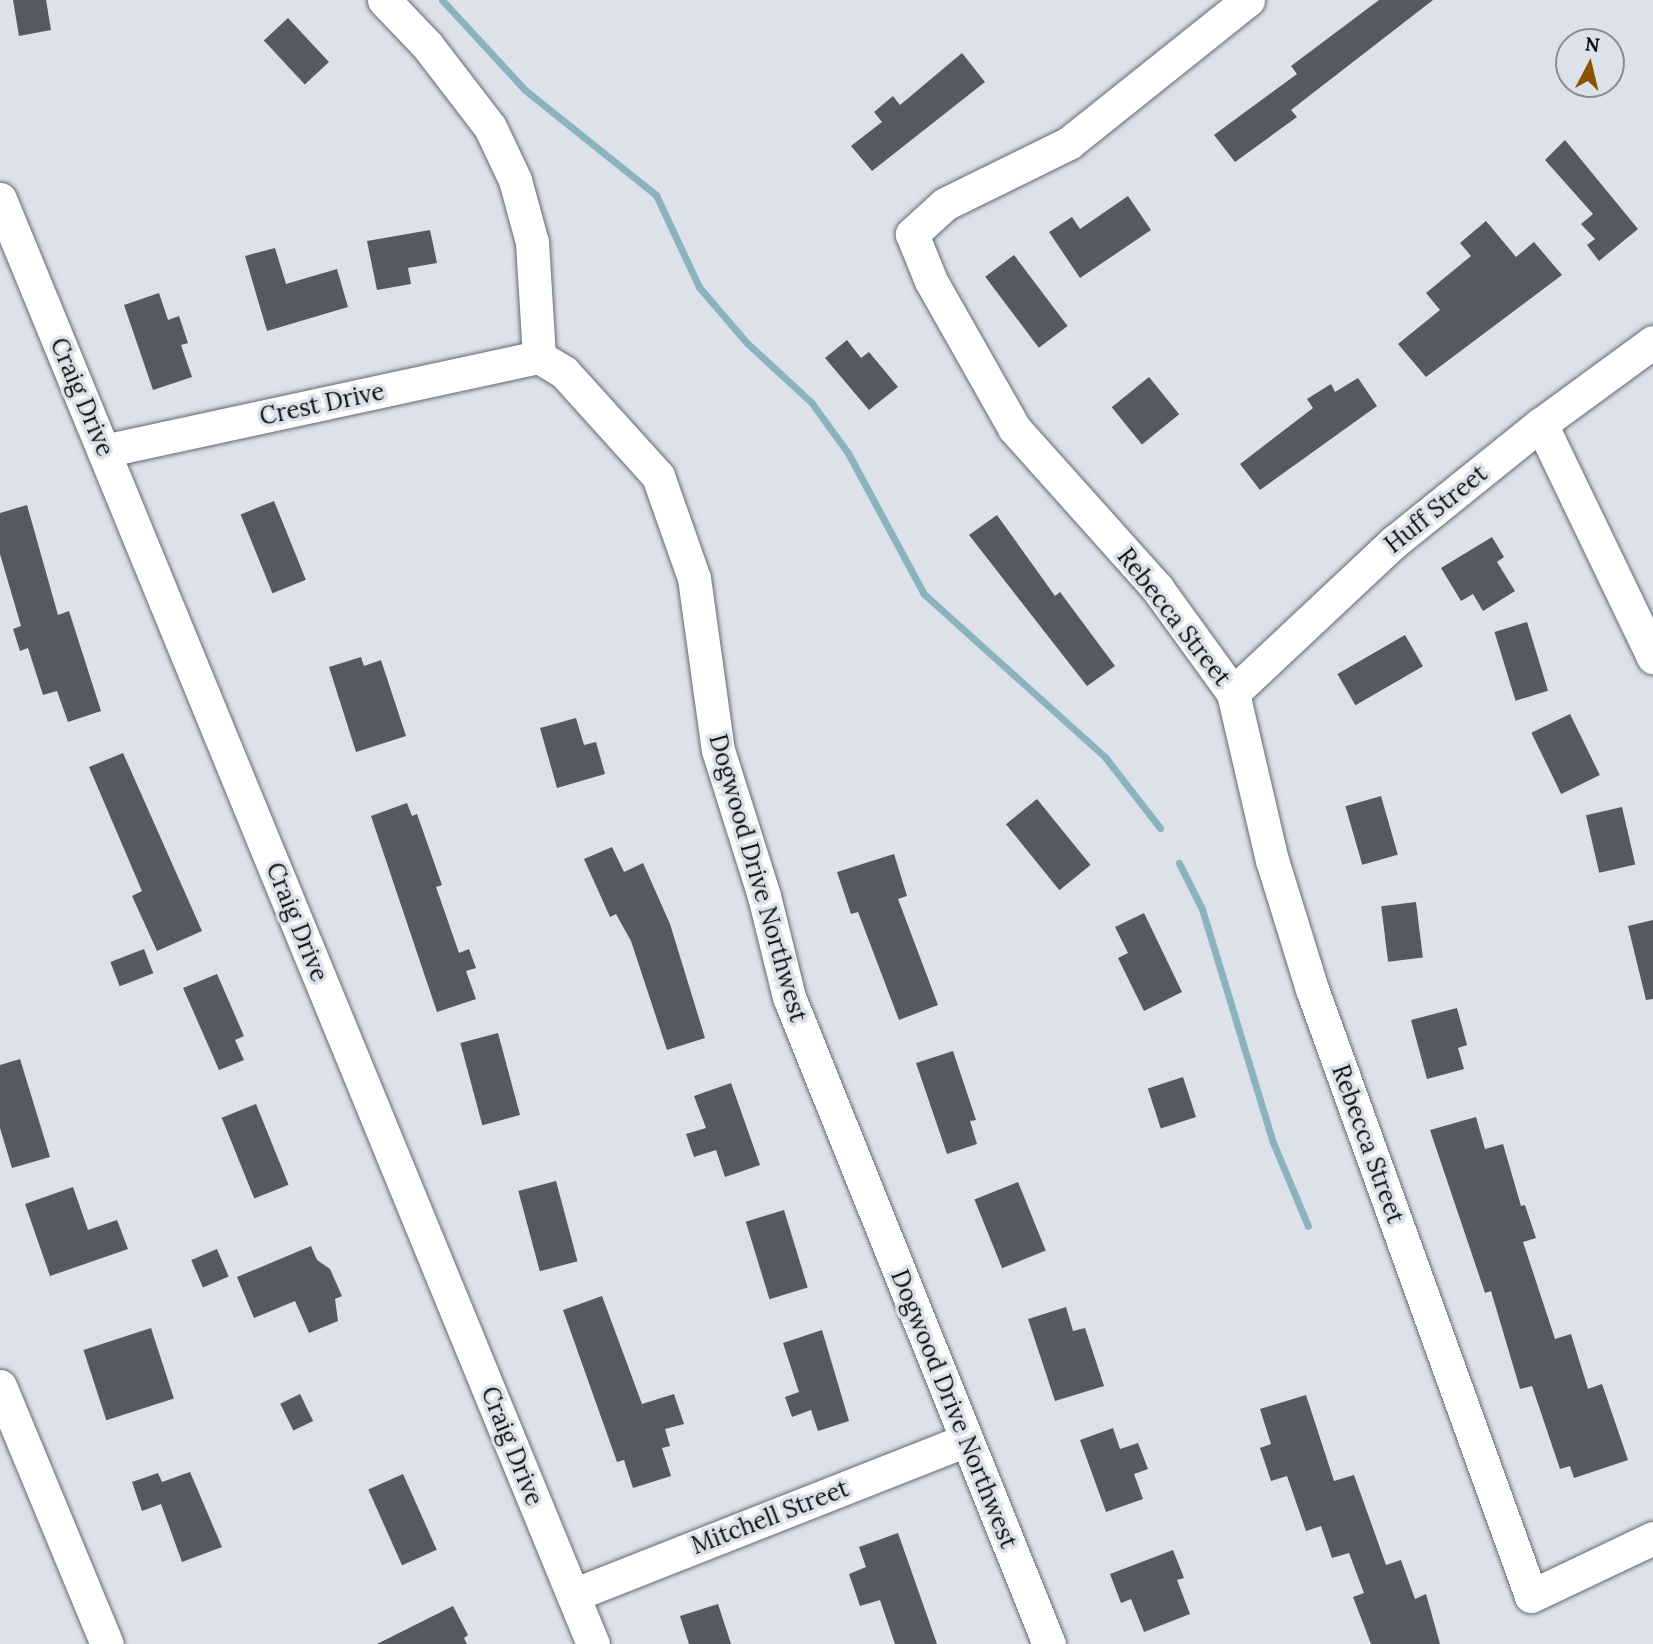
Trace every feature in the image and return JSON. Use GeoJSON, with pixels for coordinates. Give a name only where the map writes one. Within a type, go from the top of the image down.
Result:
{"type":"FeatureCollection","features":[{"type":"Feature","properties":{"kind":"street"},"geometry":{"type":"LineString","coordinates":[[384,0],[427,45],[491,127],[515,180],[532,242],[539,357]]}},
{"type":"Feature","properties":{"kind":"street","name":"Rebecca Street"},"geometry":{"type":"LineString","coordinates":[[1248,0],[1069,143],[945,204],[912,234],[931,281],[1014,428],[1157,588],[1233,693],[1272,860],[1312,989],[1531,1596],[1653,1538]]}},
{"type":"Feature","properties":{"kind":"street","name":"Craig Drive"},"geometry":{"type":"LineString","coordinates":[[0,199],[593,1644]]}},
{"type":"Feature","properties":{"kind":"street","name":"Huff Street"},"geometry":{"type":"LineString","coordinates":[[1233,693],[1394,542],[1541,424],[1653,342]]}},
{"type":"Feature","properties":{"kind":"street","name":"Crest Drive"},"geometry":{"type":"LineString","coordinates":[[104,451],[539,357]]}},
{"type":"Feature","properties":{"kind":"street","name":"Dogwood Drive Northwest"},"geometry":{"type":"LineString","coordinates":[[539,357],[564,372],[658,476],[694,578],[718,750],[765,896],[789,997],[1049,1644]]}},
{"type":"Feature","properties":{"kind":"street"},"geometry":{"type":"LineString","coordinates":[[1541,424],[1653,657]]}},
{"type":"Feature","properties":{"kind":"street"},"geometry":{"type":"LineString","coordinates":[[0,1386],[107,1644]]}},
{"type":"Feature","properties":{"kind":"street","name":"Mitchell Street"},"geometry":{"type":"LineString","coordinates":[[573,1595],[967,1440]]}},
{"type":"Feature","properties":{"kind":"building"},"geometry":{"type":"Polygon","coordinates":[[[13,0],[46,0],[51,30],[19,36],[13,0]]]}},
{"type":"Feature","properties":{"kind":"building"},"geometry":{"type":"Polygon","coordinates":[[[1379,0],[1433,0],[1291,110],[1297,117],[1235,162],[1214,135],[1297,74],[1291,66],[1379,0]]]}},
{"type":"Feature","properties":{"kind":"building"},"geometry":{"type":"Polygon","coordinates":[[[288,18],[329,62],[305,84],[264,41],[288,18]]]}},
{"type":"Feature","properties":{"kind":"building"},"geometry":{"type":"Polygon","coordinates":[[[962,53],[985,82],[872,171],[851,146],[882,122],[874,112],[893,96],[900,105],[962,53]]]}},
{"type":"Feature","properties":{"kind":"building"},"geometry":{"type":"Polygon","coordinates":[[[1565,140],[1638,229],[1599,261],[1587,245],[1595,239],[1581,224],[1593,214],[1545,160],[1565,140]]]}},
{"type":"Feature","properties":{"kind":"building"},"geometry":{"type":"Polygon","coordinates":[[[1128,196],[1151,230],[1080,278],[1049,232],[1072,217],[1080,229],[1128,196]]]}},
{"type":"Feature","properties":{"kind":"building"},"geometry":{"type":"Polygon","coordinates":[[[1486,221],[1516,257],[1534,242],[1562,275],[1426,377],[1398,344],[1440,310],[1426,293],[1471,256],[1460,243],[1486,221]]]}},
{"type":"Feature","properties":{"kind":"building"},"geometry":{"type":"Polygon","coordinates":[[[430,230],[437,263],[408,268],[411,284],[377,290],[367,241],[430,230]]]}},
{"type":"Feature","properties":{"kind":"building"},"geometry":{"type":"Polygon","coordinates":[[[275,248],[286,284],[337,269],[348,307],[267,331],[245,256],[275,248]]]}},
{"type":"Feature","properties":{"kind":"building"},"geometry":{"type":"Polygon","coordinates":[[[1014,255],[1068,326],[1039,348],[985,277],[1014,255]]]}},
{"type":"Feature","properties":{"kind":"building"},"geometry":{"type":"Polygon","coordinates":[[[159,293],[168,320],[179,316],[188,343],[181,345],[192,377],[153,390],[124,305],[159,293]]]}},
{"type":"Feature","properties":{"kind":"building"},"geometry":{"type":"Polygon","coordinates":[[[847,340],[861,358],[869,352],[898,387],[869,410],[825,358],[847,340]]]}},
{"type":"Feature","properties":{"kind":"building"},"geometry":{"type":"Polygon","coordinates":[[[1149,377],[1179,414],[1142,445],[1112,407],[1149,377]]]}},
{"type":"Feature","properties":{"kind":"building"},"geometry":{"type":"Polygon","coordinates":[[[1358,378],[1377,406],[1260,490],[1240,464],[1313,408],[1307,399],[1331,384],[1335,392],[1358,378]]]}},
{"type":"Feature","properties":{"kind":"building"},"geometry":{"type":"Polygon","coordinates":[[[274,501],[306,580],[272,593],[241,514],[274,501]]]}},
{"type":"Feature","properties":{"kind":"building"},"geometry":{"type":"Polygon","coordinates":[[[27,505],[58,615],[69,611],[101,711],[68,722],[57,691],[43,695],[28,648],[20,651],[13,629],[21,626],[0,554],[0,513],[27,505]]]}},
{"type":"Feature","properties":{"kind":"building"},"geometry":{"type":"Polygon","coordinates":[[[997,515],[1055,596],[1060,592],[1115,666],[1087,686],[969,535],[997,515]]]}},
{"type":"Feature","properties":{"kind":"building"},"geometry":{"type":"Polygon","coordinates":[[[1492,537],[1504,557],[1497,562],[1515,591],[1483,611],[1473,594],[1461,601],[1441,568],[1492,537]]]}},
{"type":"Feature","properties":{"kind":"building"},"geometry":{"type":"Polygon","coordinates":[[[1527,622],[1548,691],[1516,701],[1494,632],[1527,622]]]}},
{"type":"Feature","properties":{"kind":"building"},"geometry":{"type":"Polygon","coordinates":[[[1405,635],[1423,666],[1355,705],[1337,674],[1405,635]]]}},
{"type":"Feature","properties":{"kind":"building"},"geometry":{"type":"Polygon","coordinates":[[[361,657],[364,666],[381,660],[406,736],[356,752],[329,667],[361,657]]]}},
{"type":"Feature","properties":{"kind":"building"},"geometry":{"type":"Polygon","coordinates":[[[1570,714],[1600,775],[1561,794],[1531,733],[1570,714]]]}},
{"type":"Feature","properties":{"kind":"building"},"geometry":{"type":"Polygon","coordinates":[[[576,718],[584,745],[596,742],[605,774],[557,788],[540,728],[576,718]]]}},
{"type":"Feature","properties":{"kind":"building"},"geometry":{"type":"Polygon","coordinates":[[[123,753],[202,931],[157,951],[132,896],[142,891],[89,767],[123,753]]]}},
{"type":"Feature","properties":{"kind":"building"},"geometry":{"type":"Polygon","coordinates":[[[1381,796],[1398,855],[1362,865],[1345,806],[1381,796]]]}},
{"type":"Feature","properties":{"kind":"building"},"geometry":{"type":"Polygon","coordinates":[[[1037,799],[1090,865],[1059,890],[1006,824],[1037,799]]]}},
{"type":"Feature","properties":{"kind":"building"},"geometry":{"type":"Polygon","coordinates":[[[407,803],[412,816],[417,814],[442,885],[436,887],[459,953],[469,949],[476,968],[466,971],[476,999],[437,1012],[371,816],[407,803]]]}},
{"type":"Feature","properties":{"kind":"building"},"geometry":{"type":"Polygon","coordinates":[[[1622,807],[1635,864],[1599,873],[1586,815],[1622,807]]]}},
{"type":"Feature","properties":{"kind":"building"},"geometry":{"type":"Polygon","coordinates":[[[612,847],[624,872],[643,863],[670,924],[705,1038],[667,1050],[631,941],[616,914],[610,917],[584,859],[612,847]]]}},
{"type":"Feature","properties":{"kind":"building"},"geometry":{"type":"Polygon","coordinates":[[[894,854],[907,896],[898,899],[938,1005],[899,1020],[858,912],[851,914],[837,872],[894,854]]]}},
{"type":"Feature","properties":{"kind":"building"},"geometry":{"type":"Polygon","coordinates":[[[1416,902],[1423,958],[1388,962],[1381,906],[1416,902]]]}},
{"type":"Feature","properties":{"kind":"building"},"geometry":{"type":"Polygon","coordinates":[[[1144,913],[1182,992],[1144,1011],[1118,958],[1128,953],[1115,927],[1144,913]]]}},
{"type":"Feature","properties":{"kind":"building"},"geometry":{"type":"Polygon","coordinates":[[[1653,920],[1653,999],[1646,1000],[1628,926],[1653,920]]]}},
{"type":"Feature","properties":{"kind":"building"},"geometry":{"type":"Polygon","coordinates":[[[144,949],[153,973],[120,986],[110,962],[144,949]]]}},
{"type":"Feature","properties":{"kind":"building"},"geometry":{"type":"Polygon","coordinates":[[[217,974],[244,1036],[235,1040],[244,1060],[219,1070],[183,988],[217,974]]]}},
{"type":"Feature","properties":{"kind":"building"},"geometry":{"type":"Polygon","coordinates":[[[1457,1008],[1467,1045],[1458,1048],[1464,1069],[1427,1079],[1411,1020],[1457,1008]]]}},
{"type":"Feature","properties":{"kind":"building"},"geometry":{"type":"Polygon","coordinates":[[[498,1033],[520,1115],[482,1125],[460,1043],[498,1033]]]}},
{"type":"Feature","properties":{"kind":"building"},"geometry":{"type":"Polygon","coordinates":[[[953,1051],[976,1120],[970,1121],[977,1144],[947,1154],[916,1063],[953,1051]]]}},
{"type":"Feature","properties":{"kind":"building"},"geometry":{"type":"Polygon","coordinates":[[[20,1059],[50,1157],[12,1168],[0,1128],[0,1065],[20,1059]]]}},
{"type":"Feature","properties":{"kind":"building"},"geometry":{"type":"Polygon","coordinates":[[[1183,1077],[1196,1117],[1161,1128],[1148,1088],[1183,1077]]]}},
{"type":"Feature","properties":{"kind":"building"},"geometry":{"type":"Polygon","coordinates":[[[731,1083],[760,1165],[725,1177],[716,1150],[694,1157],[686,1134],[706,1128],[694,1096],[731,1083]]]}},
{"type":"Feature","properties":{"kind":"building"},"geometry":{"type":"Polygon","coordinates":[[[256,1104],[289,1185],[254,1199],[222,1118],[256,1104]]]}},
{"type":"Feature","properties":{"kind":"building"},"geometry":{"type":"Polygon","coordinates":[[[1476,1117],[1485,1149],[1503,1144],[1521,1206],[1525,1205],[1536,1238],[1523,1242],[1555,1339],[1571,1334],[1588,1389],[1602,1384],[1628,1460],[1574,1478],[1570,1466],[1560,1469],[1532,1386],[1520,1389],[1491,1291],[1485,1293],[1430,1130],[1476,1117]]]}},
{"type":"Feature","properties":{"kind":"building"},"geometry":{"type":"Polygon","coordinates":[[[556,1181],[577,1261],[540,1271],[518,1191],[556,1181]]]}},
{"type":"Feature","properties":{"kind":"building"},"geometry":{"type":"Polygon","coordinates":[[[1018,1182],[1046,1251],[1002,1268],[974,1200],[1018,1182]]]}},
{"type":"Feature","properties":{"kind":"building"},"geometry":{"type":"Polygon","coordinates":[[[73,1187],[88,1230],[117,1220],[128,1249],[50,1276],[25,1204],[73,1187]]]}},
{"type":"Feature","properties":{"kind":"building"},"geometry":{"type":"Polygon","coordinates":[[[784,1210],[808,1287],[769,1299],[746,1222],[784,1210]]]}},
{"type":"Feature","properties":{"kind":"building"},"geometry":{"type":"Polygon","coordinates":[[[311,1246],[317,1260],[330,1269],[342,1296],[335,1299],[338,1321],[309,1333],[295,1301],[254,1318],[237,1277],[311,1246]]]}},
{"type":"Feature","properties":{"kind":"building"},"geometry":{"type":"Polygon","coordinates":[[[217,1249],[229,1277],[203,1288],[191,1260],[217,1249]]]}},
{"type":"Feature","properties":{"kind":"building"},"geometry":{"type":"Polygon","coordinates":[[[602,1296],[642,1404],[674,1394],[684,1424],[665,1429],[670,1446],[662,1448],[671,1476],[633,1488],[624,1460],[617,1462],[563,1310],[602,1296]]]}},
{"type":"Feature","properties":{"kind":"building"},"geometry":{"type":"Polygon","coordinates":[[[1066,1307],[1073,1331],[1085,1328],[1104,1386],[1055,1401],[1028,1319],[1066,1307]]]}},
{"type":"Feature","properties":{"kind":"building"},"geometry":{"type":"Polygon","coordinates":[[[151,1328],[174,1398],[106,1420],[83,1350],[151,1328]]]}},
{"type":"Feature","properties":{"kind":"building"},"geometry":{"type":"Polygon","coordinates":[[[822,1330],[849,1421],[818,1431],[811,1410],[792,1417],[785,1397],[799,1392],[783,1343],[822,1330]]]}},
{"type":"Feature","properties":{"kind":"building"},"geometry":{"type":"Polygon","coordinates":[[[300,1394],[313,1421],[293,1431],[280,1404],[300,1394]]]}},
{"type":"Feature","properties":{"kind":"building"},"geometry":{"type":"Polygon","coordinates":[[[1306,1395],[1334,1481],[1354,1475],[1386,1565],[1401,1560],[1415,1599],[1426,1594],[1440,1644],[1371,1644],[1353,1597],[1364,1593],[1349,1553],[1332,1558],[1321,1526],[1306,1531],[1287,1476],[1271,1481],[1260,1448],[1271,1444],[1260,1409],[1306,1395]]]}},
{"type":"Feature","properties":{"kind":"building"},"geometry":{"type":"Polygon","coordinates":[[[1113,1428],[1120,1449],[1138,1443],[1148,1469],[1134,1474],[1143,1499],[1106,1512],[1080,1440],[1113,1428]]]}},
{"type":"Feature","properties":{"kind":"building"},"geometry":{"type":"Polygon","coordinates":[[[190,1472],[222,1547],[182,1562],[161,1504],[142,1511],[132,1482],[158,1473],[162,1482],[190,1472]]]}},
{"type":"Feature","properties":{"kind":"building"},"geometry":{"type":"Polygon","coordinates":[[[403,1474],[437,1550],[402,1565],[368,1489],[403,1474]]]}},
{"type":"Feature","properties":{"kind":"building"},"geometry":{"type":"Polygon","coordinates":[[[898,1533],[937,1644],[895,1644],[880,1600],[860,1606],[849,1574],[866,1567],[859,1547],[898,1533]]]}},
{"type":"Feature","properties":{"kind":"building"},"geometry":{"type":"Polygon","coordinates":[[[1173,1550],[1184,1578],[1177,1580],[1190,1614],[1144,1632],[1131,1599],[1121,1603],[1110,1574],[1173,1550]]]}},
{"type":"Feature","properties":{"kind":"building"},"geometry":{"type":"Polygon","coordinates":[[[718,1604],[731,1644],[689,1644],[680,1616],[718,1604]]]}},
{"type":"Feature","properties":{"kind":"building"},"geometry":{"type":"Polygon","coordinates":[[[453,1606],[468,1635],[464,1638],[467,1644],[377,1644],[453,1606]]]}},
{"type":"Feature","properties":{"kind":"waterway"},"geometry":{"type":"LineString","coordinates":[[442,0],[525,90],[656,195],[699,287],[747,343],[811,402],[848,453],[924,594],[1105,757],[1160,828]]}},
{"type":"Feature","properties":{"kind":"waterway"},"geometry":{"type":"LineString","coordinates":[[1179,863],[1202,909],[1272,1140],[1308,1226]]}}]}
